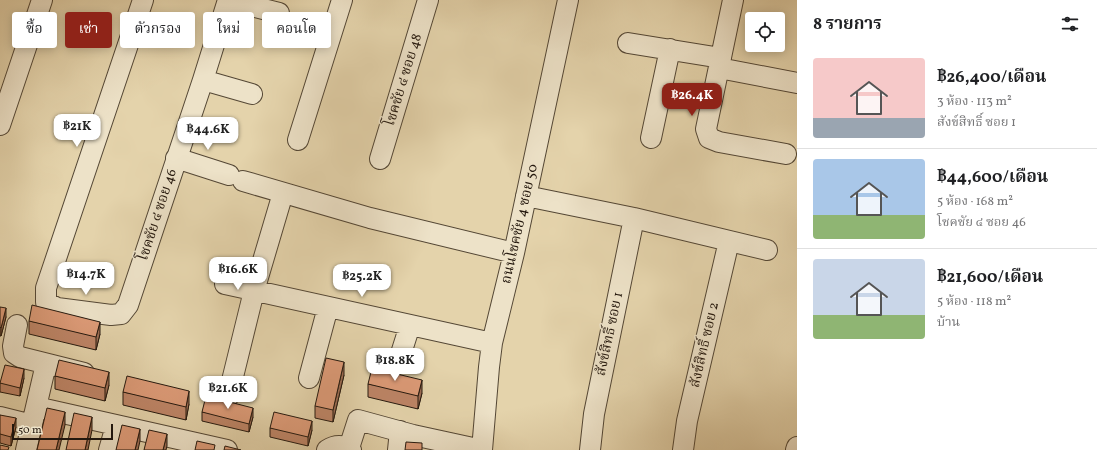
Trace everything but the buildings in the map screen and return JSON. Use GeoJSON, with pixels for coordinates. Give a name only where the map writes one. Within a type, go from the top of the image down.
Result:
{"type":"FeatureCollection","features":[{"type":"Feature","properties":{"kind":"street"},"geometry":{"type":"LineString","coordinates":[[0,125],[42,0]]}},
{"type":"Feature","properties":{"kind":"street","name":"โชคชัย ๔ ซอย 46"},"geometry":{"type":"LineString","coordinates":[[143,0],[46,288],[46,302],[57,308],[110,315],[121,314],[128,305],[228,0]]}},
{"type":"Feature","properties":{"kind":"street"},"geometry":{"type":"LineString","coordinates":[[228,0],[276,12]]}},
{"type":"Feature","properties":{"kind":"street"},"geometry":{"type":"LineString","coordinates":[[298,140],[342,0]]}},
{"type":"Feature","properties":{"kind":"street","name":"โชคชัย ๔ ซอย 48"},"geometry":{"type":"LineString","coordinates":[[380,159],[428,0]]}},
{"type":"Feature","properties":{"kind":"street","name":"ถนนโชคชัย 4 ซอย 50"},"geometry":{"type":"LineString","coordinates":[[482,450],[492,343],[514,253],[568,0]]}},
{"type":"Feature","properties":{"kind":"street"},"geometry":{"type":"LineString","coordinates":[[733,0],[706,129],[709,138],[718,142],[786,154]]}},
{"type":"Feature","properties":{"kind":"street"},"geometry":{"type":"LineString","coordinates":[[628,43],[670,49],[797,83]]}},
{"type":"Feature","properties":{"kind":"street"},"geometry":{"type":"LineString","coordinates":[[651,138],[670,49]]}},
{"type":"Feature","properties":{"kind":"street"},"geometry":{"type":"LineString","coordinates":[[203,80],[252,94]]}},
{"type":"Feature","properties":{"kind":"street"},"geometry":{"type":"LineString","coordinates":[[176,158],[283,193],[370,218],[514,253]]}},
{"type":"Feature","properties":{"kind":"street"},"geometry":{"type":"LineString","coordinates":[[228,397],[254,291],[283,193]]}},
{"type":"Feature","properties":{"kind":"street"},"geometry":{"type":"LineString","coordinates":[[526,196],[634,218],[767,250]]}},
{"type":"Feature","properties":{"kind":"street","name":"สังข์สิทธิ์ ซอย 1"},"geometry":{"type":"LineString","coordinates":[[590,450],[594,414],[634,218]]}},
{"type":"Feature","properties":{"kind":"street","name":"สังข์สิทธิ์ ซอย 2"},"geometry":{"type":"LineString","coordinates":[[683,450],[687,421],[729,241]]}},
{"type":"Feature","properties":{"kind":"street"},"geometry":{"type":"LineString","coordinates":[[225,284],[492,343]]}},
{"type":"Feature","properties":{"kind":"street"},"geometry":{"type":"LineString","coordinates":[[309,378],[328,307]]}},
{"type":"Feature","properties":{"kind":"street"},"geometry":{"type":"LineString","coordinates":[[17,325],[13,346],[14,353],[20,357],[86,373]]}},
{"type":"Feature","properties":{"kind":"street"},"geometry":{"type":"LineString","coordinates":[[398,363],[410,325]]}},
{"type":"Feature","properties":{"kind":"street"},"geometry":{"type":"LineString","coordinates":[[26,450],[46,364]]}},
{"type":"Feature","properties":{"kind":"street"},"geometry":{"type":"LineString","coordinates":[[0,417],[34,416],[116,426],[183,445],[227,450]]}},
{"type":"Feature","properties":{"kind":"street"},"geometry":{"type":"LineString","coordinates":[[327,450],[337,446],[350,449],[358,420],[399,441],[482,450]]}},
{"type":"Feature","properties":{"kind":"street"},"geometry":{"type":"LineString","coordinates":[[109,450],[116,426]]}}]}
